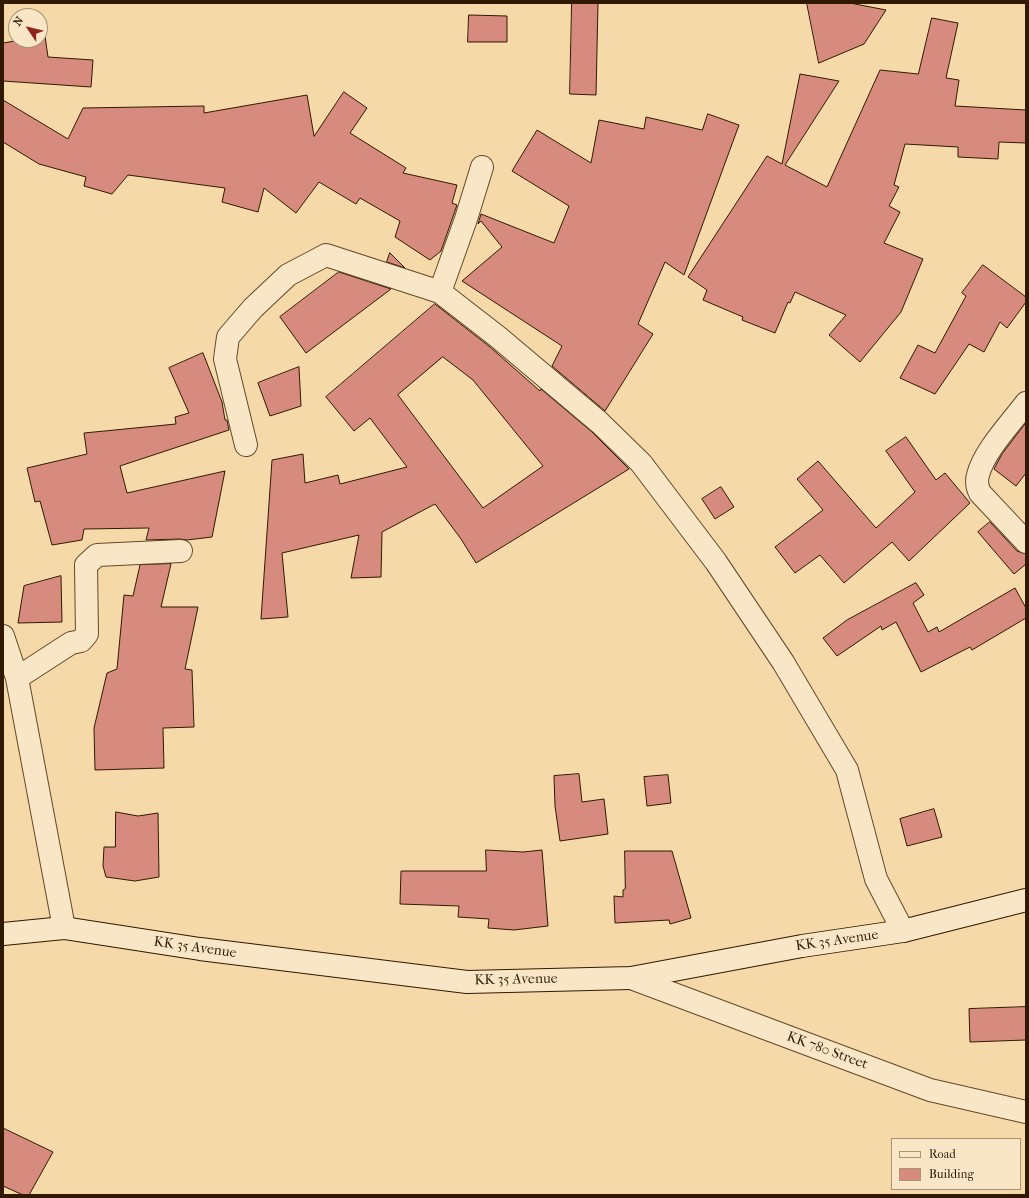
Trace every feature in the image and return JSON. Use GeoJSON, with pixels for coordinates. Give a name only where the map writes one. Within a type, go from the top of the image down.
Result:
{"type":"FeatureCollection","features":[{"type":"Feature","properties":{"kind":"street"},"geometry":{"type":"LineString","coordinates":[[440,292],[466,219],[482,167]]}},
{"type":"Feature","properties":{"kind":"street"},"geometry":{"type":"LineString","coordinates":[[246,445],[225,359],[228,337],[253,308],[288,275],[326,255],[440,292],[498,337],[610,433],[641,463],[716,562],[783,662],[847,770],[876,879],[903,931]]}},
{"type":"Feature","properties":{"kind":"street"},"geometry":{"type":"LineString","coordinates":[[1026,403],[986,457],[978,475],[977,486],[980,494],[1026,542]]}},
{"type":"Feature","properties":{"kind":"street"},"geometry":{"type":"LineString","coordinates":[[17,678],[71,643],[81,641],[87,634],[86,564],[97,555],[181,551]]}},
{"type":"Feature","properties":{"kind":"street"},"geometry":{"type":"LineString","coordinates":[[3,636],[17,678],[64,928]]}},
{"type":"Feature","properties":{"kind":"street","name":"KK 35 Avenue"},"geometry":{"type":"LineString","coordinates":[[3,934],[64,928],[200,949],[466,982],[631,978],[802,946],[903,931],[1026,900]]}},
{"type":"Feature","properties":{"kind":"street","name":"KK 780 Street"},"geometry":{"type":"LineString","coordinates":[[631,978],[930,1090],[1026,1112]]}},
{"type":"Feature","properties":{"kind":"building"},"geometry":{"type":"Polygon","coordinates":[[[572,3],[598,3],[596,95],[570,94],[572,3]]]}},
{"type":"Feature","properties":{"kind":"building"},"geometry":{"type":"Polygon","coordinates":[[[807,3],[850,3],[886,10],[864,44],[819,63],[807,3]]]}},
{"type":"Feature","properties":{"kind":"building"},"geometry":{"type":"Polygon","coordinates":[[[469,15],[507,16],[507,42],[468,42],[469,15]]]}},
{"type":"Feature","properties":{"kind":"building"},"geometry":{"type":"Polygon","coordinates":[[[932,18],[958,23],[946,78],[959,80],[955,106],[1026,110],[1026,143],[999,142],[998,159],[958,157],[958,147],[905,144],[894,185],[899,187],[889,206],[900,212],[884,243],[923,259],[901,312],[860,362],[829,335],[846,315],[795,292],[790,303],[788,302],[775,333],[742,320],[743,317],[703,300],[707,290],[688,277],[767,156],[782,164],[800,74],[839,81],[785,165],[827,187],[880,70],[918,74],[932,18]]]}},
{"type":"Feature","properties":{"kind":"building"},"geometry":{"type":"Polygon","coordinates":[[[8,42],[8,48],[47,48],[48,57],[93,60],[91,87],[3,81],[3,43],[8,42]]]}},
{"type":"Feature","properties":{"kind":"building"},"geometry":{"type":"Polygon","coordinates":[[[344,92],[367,108],[350,133],[406,168],[403,173],[457,185],[452,203],[457,205],[441,251],[430,260],[395,237],[400,221],[360,198],[356,204],[319,182],[296,213],[264,188],[258,212],[222,202],[225,188],[128,175],[112,194],[84,186],[86,177],[39,164],[3,142],[3,100],[68,139],[83,108],[204,106],[204,113],[307,95],[314,136],[344,92]]]}},
{"type":"Feature","properties":{"kind":"building"},"geometry":{"type":"Polygon","coordinates":[[[708,114],[739,125],[684,275],[665,262],[638,324],[653,334],[605,411],[552,366],[562,346],[462,281],[502,247],[481,221],[478,224],[481,214],[554,243],[569,206],[512,171],[537,130],[591,163],[599,120],[644,129],[646,117],[702,130],[708,114]]]}},
{"type":"Feature","properties":{"kind":"building"},"geometry":{"type":"Polygon","coordinates":[[[390,253],[405,268],[387,262],[390,253]]]}},
{"type":"Feature","properties":{"kind":"building"},"geometry":{"type":"Polygon","coordinates":[[[983,265],[1026,297],[1026,302],[1007,328],[1000,322],[984,352],[969,344],[935,394],[900,378],[918,345],[935,353],[966,296],[962,293],[983,265]]]}},
{"type":"Feature","properties":{"kind":"building"},"geometry":{"type":"Polygon","coordinates":[[[339,272],[391,289],[306,353],[280,317],[339,272]]]}},
{"type":"Feature","properties":{"kind":"building"},"geometry":{"type":"Polygon","coordinates":[[[435,304],[490,347],[540,391],[541,389],[592,432],[629,469],[476,563],[461,539],[435,504],[382,532],[381,577],[351,578],[359,535],[282,553],[288,617],[261,619],[272,460],[303,454],[305,483],[338,475],[340,484],[407,467],[370,418],[354,431],[326,397],[435,304]],[[443,357],[398,395],[483,508],[543,466],[473,380],[443,357]]]}},
{"type":"Feature","properties":{"kind":"building"},"geometry":{"type":"Polygon","coordinates":[[[203,353],[222,402],[225,420],[227,420],[229,430],[120,466],[127,493],[225,471],[212,537],[187,540],[146,540],[149,528],[84,529],[82,540],[52,545],[40,501],[35,502],[27,468],[87,454],[84,433],[176,424],[175,417],[189,413],[169,368],[203,353]]]}},
{"type":"Feature","properties":{"kind":"building"},"geometry":{"type":"Polygon","coordinates":[[[299,367],[301,406],[270,416],[258,383],[299,367]]]}},
{"type":"Feature","properties":{"kind":"building"},"geometry":{"type":"Polygon","coordinates":[[[1026,423],[1026,473],[1016,486],[994,469],[1002,454],[1026,423]]]}},
{"type":"Feature","properties":{"kind":"building"},"geometry":{"type":"Polygon","coordinates":[[[906,437],[936,480],[945,473],[970,503],[909,561],[892,542],[844,583],[820,555],[795,573],[775,547],[823,510],[797,479],[818,461],[876,528],[915,492],[886,451],[906,437]]]}},
{"type":"Feature","properties":{"kind":"building"},"geometry":{"type":"Polygon","coordinates":[[[721,487],[734,507],[715,519],[702,499],[721,487]]]}},
{"type":"Feature","properties":{"kind":"building"},"geometry":{"type":"Polygon","coordinates":[[[990,522],[1017,551],[1026,554],[1026,564],[1014,574],[978,532],[990,522]]]}},
{"type":"Feature","properties":{"kind":"building"},"geometry":{"type":"Polygon","coordinates":[[[171,564],[161,607],[198,607],[185,669],[192,670],[194,727],[163,728],[164,768],[95,770],[94,728],[107,673],[117,669],[124,595],[133,596],[140,565],[171,564]]]}},
{"type":"Feature","properties":{"kind":"building"},"geometry":{"type":"Polygon","coordinates":[[[61,576],[62,622],[18,623],[24,586],[61,576]]]}},
{"type":"Feature","properties":{"kind":"building"},"geometry":{"type":"Polygon","coordinates":[[[916,583],[924,595],[913,603],[928,632],[937,627],[939,632],[1015,588],[1026,608],[1026,618],[972,650],[970,647],[921,672],[896,622],[882,630],[881,626],[837,656],[823,638],[847,620],[916,583]]]}},
{"type":"Feature","properties":{"kind":"building"},"geometry":{"type":"Polygon","coordinates":[[[579,774],[582,802],[604,799],[608,834],[560,841],[555,806],[554,776],[579,774]]]}},
{"type":"Feature","properties":{"kind":"building"},"geometry":{"type":"Polygon","coordinates":[[[668,775],[671,803],[647,806],[644,777],[668,775]]]}},
{"type":"Feature","properties":{"kind":"building"},"geometry":{"type":"Polygon","coordinates":[[[934,809],[942,837],[907,846],[900,819],[934,809]]]}},
{"type":"Feature","properties":{"kind":"building"},"geometry":{"type":"Polygon","coordinates":[[[116,812],[138,816],[158,813],[159,877],[135,881],[106,877],[103,866],[104,847],[115,847],[116,812]]]}},
{"type":"Feature","properties":{"kind":"building"},"geometry":{"type":"Polygon","coordinates":[[[486,850],[523,852],[542,850],[548,926],[514,930],[488,928],[489,919],[458,917],[459,906],[400,904],[401,871],[486,871],[486,850]]]}},
{"type":"Feature","properties":{"kind":"building"},"geometry":{"type":"Polygon","coordinates":[[[625,851],[672,851],[691,918],[670,924],[669,920],[615,923],[614,896],[623,897],[623,890],[625,889],[625,851]]]}},
{"type":"Feature","properties":{"kind":"building"},"geometry":{"type":"Polygon","coordinates":[[[1026,1007],[1026,1040],[970,1042],[969,1009],[1026,1007]]]}},
{"type":"Feature","properties":{"kind":"building"},"geometry":{"type":"Polygon","coordinates":[[[3,1128],[53,1152],[29,1195],[23,1195],[3,1186],[3,1128]]]}}]}
